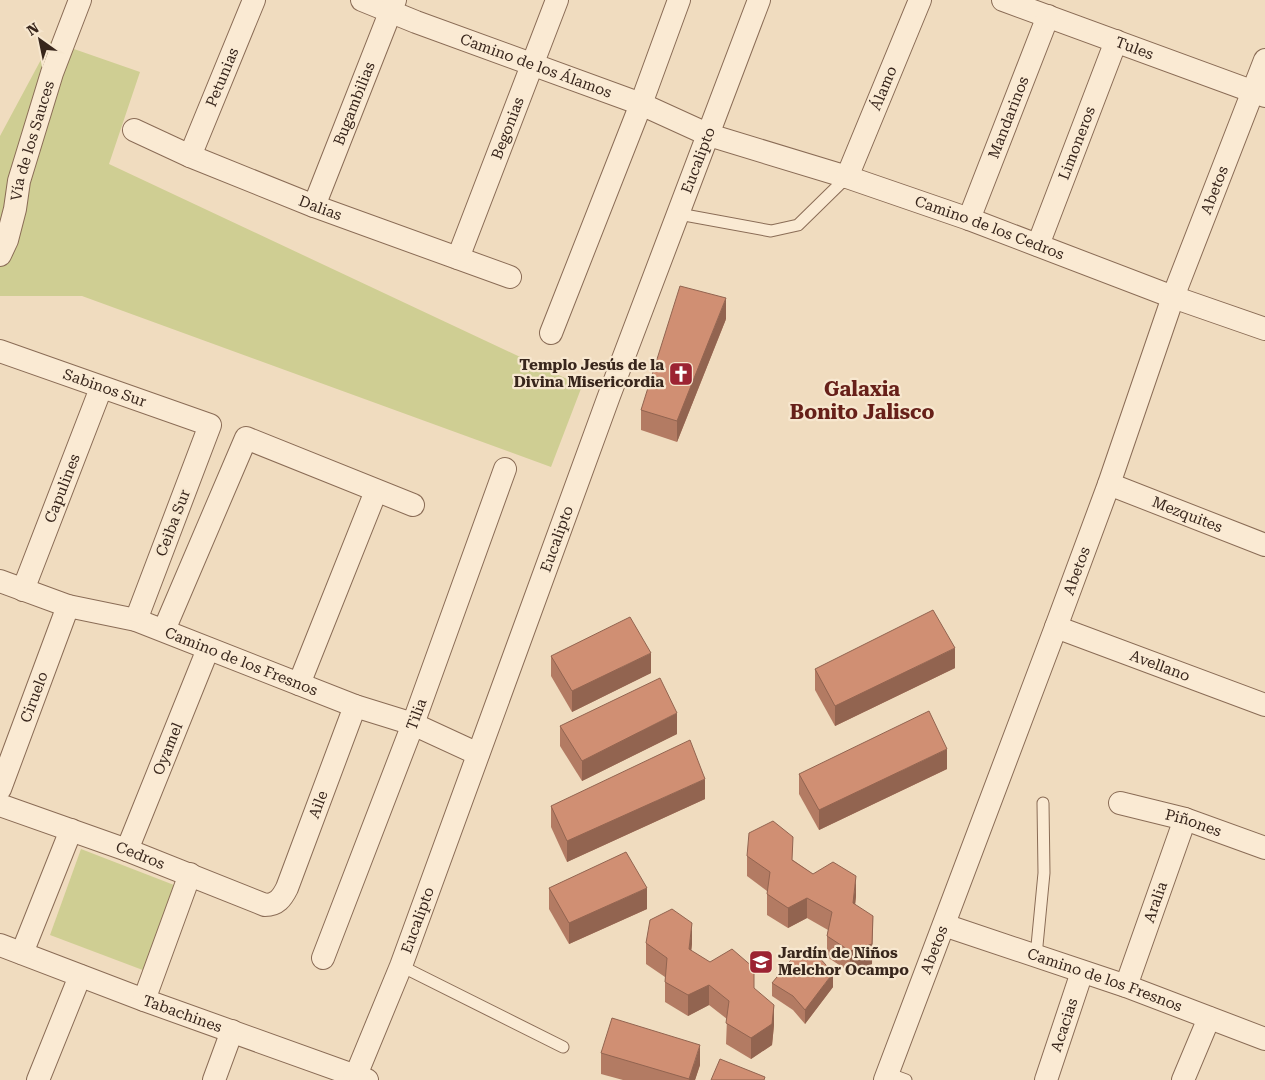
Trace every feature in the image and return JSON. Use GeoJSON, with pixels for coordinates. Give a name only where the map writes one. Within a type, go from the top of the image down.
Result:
{"type":"FeatureCollection","features":[{"type":"Feature","properties":{"kind":"street","name":"Vía de los Sauces"},"geometry":{"type":"LineString","coordinates":[[0,255],[7,240],[15,209],[19,181],[52,73],[80,0]]}},
{"type":"Feature","properties":{"kind":"street","name":"Petunias"},"geometry":{"type":"LineString","coordinates":[[190,156],[254,0]]}},
{"type":"Feature","properties":{"kind":"street","name":"Camino de los Álamos"},"geometry":{"type":"LineString","coordinates":[[362,0],[393,6],[531,64],[641,104],[709,135]]}},
{"type":"Feature","properties":{"kind":"street","name":"Begonias"},"geometry":{"type":"LineString","coordinates":[[458,258],[557,0]]}},
{"type":"Feature","properties":{"kind":"street"},"geometry":{"type":"LineString","coordinates":[[551,333],[641,104],[679,0]]}},
{"type":"Feature","properties":{"kind":"street","name":"Eucalipto"},"geometry":{"type":"LineString","coordinates":[[359,1079],[609,396],[759,0]]}},
{"type":"Feature","properties":{"kind":"street","name":"Álamo"},"geometry":{"type":"LineString","coordinates":[[848,177],[920,0]]}},
{"type":"Feature","properties":{"kind":"street","name":"Tules"},"geometry":{"type":"LineString","coordinates":[[1003,0],[1259,94]]}},
{"type":"Feature","properties":{"kind":"street","name":"Bugambilias"},"geometry":{"type":"LineString","coordinates":[[314,206],[393,6]]}},
{"type":"Feature","properties":{"kind":"street","name":"Mandarinos"},"geometry":{"type":"LineString","coordinates":[[969,219],[1048,16]]}},
{"type":"Feature","properties":{"kind":"street","name":"Limoneros"},"geometry":{"type":"LineString","coordinates":[[1038,245],[1116,41]]}},
{"type":"Feature","properties":{"kind":"street","name":"Abetos"},"geometry":{"type":"LineString","coordinates":[[892,1078],[944,925],[1109,484],[1173,297],[1259,94],[1265,60]]}},
{"type":"Feature","properties":{"kind":"street","name":"Dalias"},"geometry":{"type":"LineString","coordinates":[[134,130],[190,156],[314,206],[510,277]]}},
{"type":"Feature","properties":{"kind":"street","name":"Camino de los Cedros"},"geometry":{"type":"LineString","coordinates":[[709,135],[848,177],[969,219],[1173,297],[1265,329]]}},
{"type":"Feature","properties":{"kind":"street","name":"Sabinos Sur"},"geometry":{"type":"LineString","coordinates":[[0,351],[210,425]]}},
{"type":"Feature","properties":{"kind":"street","name":"Capulines"},"geometry":{"type":"LineString","coordinates":[[23,590],[101,388]]}},
{"type":"Feature","properties":{"kind":"street","name":"Ceiba Sur"},"geometry":{"type":"LineString","coordinates":[[136,620],[210,425]]}},
{"type":"Feature","properties":{"kind":"street"},"geometry":{"type":"LineString","coordinates":[[164,630],[246,438],[414,505]]}},
{"type":"Feature","properties":{"kind":"street","name":"Tilia"},"geometry":{"type":"LineString","coordinates":[[323,958],[413,724],[505,469]]}},
{"type":"Feature","properties":{"kind":"street","name":"Mezquites"},"geometry":{"type":"LineString","coordinates":[[1109,484],[1265,545]]}},
{"type":"Feature","properties":{"kind":"street"},"geometry":{"type":"LineString","coordinates":[[300,684],[376,491]]}},
{"type":"Feature","properties":{"kind":"street","name":"Camino de los Fresnos"},"geometry":{"type":"LineString","coordinates":[[0,581],[68,606],[136,620],[164,630],[355,706],[413,724],[478,754]]}},
{"type":"Feature","properties":{"kind":"street","name":"Ciruelo"},"geometry":{"type":"LineString","coordinates":[[0,789],[68,606]]}},
{"type":"Feature","properties":{"kind":"street","name":"Avellano"},"geometry":{"type":"LineString","coordinates":[[1056,628],[1265,704]]}},
{"type":"Feature","properties":{"kind":"street","name":"Oyamel"},"geometry":{"type":"LineString","coordinates":[[127,850],[208,649]]}},
{"type":"Feature","properties":{"kind":"street","name":"Aile"},"geometry":{"type":"LineString","coordinates":[[279,901],[287,888],[355,706]]}},
{"type":"Feature","properties":{"kind":"street","name":"Piñones"},"geometry":{"type":"LineString","coordinates":[[1120,803],[1185,820],[1265,848]]}},
{"type":"Feature","properties":{"kind":"street","name":"Cedros"},"geometry":{"type":"LineString","coordinates":[[0,805],[127,850],[265,905],[272,905],[279,901]]}},
{"type":"Feature","properties":{"kind":"street","name":"Aralia"},"geometry":{"type":"LineString","coordinates":[[1126,986],[1185,820]]}},
{"type":"Feature","properties":{"kind":"street"},"geometry":{"type":"LineString","coordinates":[[22,953],[71,830]]}},
{"type":"Feature","properties":{"kind":"street"},"geometry":{"type":"LineString","coordinates":[[144,1000],[190,874]]}},
{"type":"Feature","properties":{"kind":"street","name":"Camino de los Fresnos"},"geometry":{"type":"LineString","coordinates":[[944,925],[1126,986],[1265,1039]]}},
{"type":"Feature","properties":{"kind":"street","name":"Tabachines"},"geometry":{"type":"LineString","coordinates":[[0,945],[359,1079]]}},
{"type":"Feature","properties":{"kind":"street","name":"Acacias"},"geometry":{"type":"LineString","coordinates":[[1046,1080],[1082,972]]}},
{"type":"Feature","properties":{"kind":"street"},"geometry":{"type":"LineString","coordinates":[[38,1080],[80,976]]}},
{"type":"Feature","properties":{"kind":"street"},"geometry":{"type":"LineString","coordinates":[[1183,1080],[1208,1018]]}},
{"type":"Feature","properties":{"kind":"street"},"geometry":{"type":"LineString","coordinates":[[214,1080],[232,1031]]}},
{"type":"Feature","properties":{"kind":"lane"},"geometry":{"type":"LineString","coordinates":[[679,214],[771,230],[798,225],[848,177]]}},
{"type":"Feature","properties":{"kind":"lane"},"geometry":{"type":"LineString","coordinates":[[1036,956],[1044,872],[1043,803]]}},
{"type":"Feature","properties":{"kind":"lane"},"geometry":{"type":"LineString","coordinates":[[401,966],[563,1047]]}},
{"type":"Feature","properties":{"kind":"shaded area"},"geometry":{"type":"Polygon","coordinates":[[[51,41],[140,72],[109,164],[582,386],[551,467],[82,296],[0,296],[0,136],[51,41]]]}},
{"type":"Feature","properties":{"kind":"shaded area"},"geometry":{"type":"Polygon","coordinates":[[[81,849],[174,885],[148,972],[50,935],[81,849]]]}},
{"type":"Feature","properties":{"kind":"building","name":"Templo Jesús de la Divina Misericordia"},"geometry":{"type":"Polygon","coordinates":[[[680,286],[726,298],[677,421],[641,410],[680,286]]]}},
{"type":"Feature","properties":{"kind":"building"},"geometry":{"type":"Polygon","coordinates":[[[933,610],[955,648],[835,706],[815,669],[933,610]]]}},
{"type":"Feature","properties":{"kind":"building"},"geometry":{"type":"Polygon","coordinates":[[[630,617],[651,653],[572,691],[551,656],[630,617]]]}},
{"type":"Feature","properties":{"kind":"building"},"geometry":{"type":"Polygon","coordinates":[[[660,678],[677,713],[582,761],[560,726],[660,678]]]}},
{"type":"Feature","properties":{"kind":"building"},"geometry":{"type":"Polygon","coordinates":[[[929,711],[947,749],[819,810],[799,774],[929,711]]]}},
{"type":"Feature","properties":{"kind":"building"},"geometry":{"type":"Polygon","coordinates":[[[690,740],[705,779],[567,841],[551,806],[690,740]]]}},
{"type":"Feature","properties":{"kind":"building"},"geometry":{"type":"Polygon","coordinates":[[[773,821],[793,837],[792,860],[813,874],[833,862],[856,876],[853,903],[873,916],[872,944],[850,951],[827,936],[832,912],[807,898],[788,908],[767,894],[770,872],[747,856],[749,833],[773,821]]]}},
{"type":"Feature","properties":{"kind":"building"},"geometry":{"type":"Polygon","coordinates":[[[626,852],[647,888],[569,923],[549,888],[626,852]]]}},
{"type":"Feature","properties":{"kind":"building"},"geometry":{"type":"Polygon","coordinates":[[[672,909],[692,923],[689,949],[710,962],[732,949],[754,968],[754,988],[774,1005],[772,1024],[751,1038],[726,1023],[729,1001],[709,985],[688,995],[665,982],[667,958],[646,943],[650,920],[672,909]]]}},
{"type":"Feature","properties":{"kind":"building"},"geometry":{"type":"Polygon","coordinates":[[[799,950],[818,956],[833,973],[805,1010],[793,996],[772,983],[799,950]]]}},
{"type":"Feature","properties":{"kind":"building"},"geometry":{"type":"Polygon","coordinates":[[[612,1018],[700,1045],[689,1079],[601,1053],[612,1018]]]}},
{"type":"Feature","properties":{"kind":"building"},"geometry":{"type":"Polygon","coordinates":[[[720,1059],[765,1077],[764,1080],[711,1080],[720,1059]]]}},
{"type":"Feature","properties":{"kind":"place","name":"Templo Jesús de la Divina Misericordia"},"geometry":{"type":"Point","coordinates":[681,374]}},
{"type":"Feature","properties":{"kind":"place","name":"Jardín de Niños Melchor Ocampo"},"geometry":{"type":"Point","coordinates":[761,962]}},
{"type":"Feature","properties":{"kind":"district","name":"Galaxia Bonito Jalisco"},"geometry":{"type":"Point","coordinates":[862,400]}}]}
